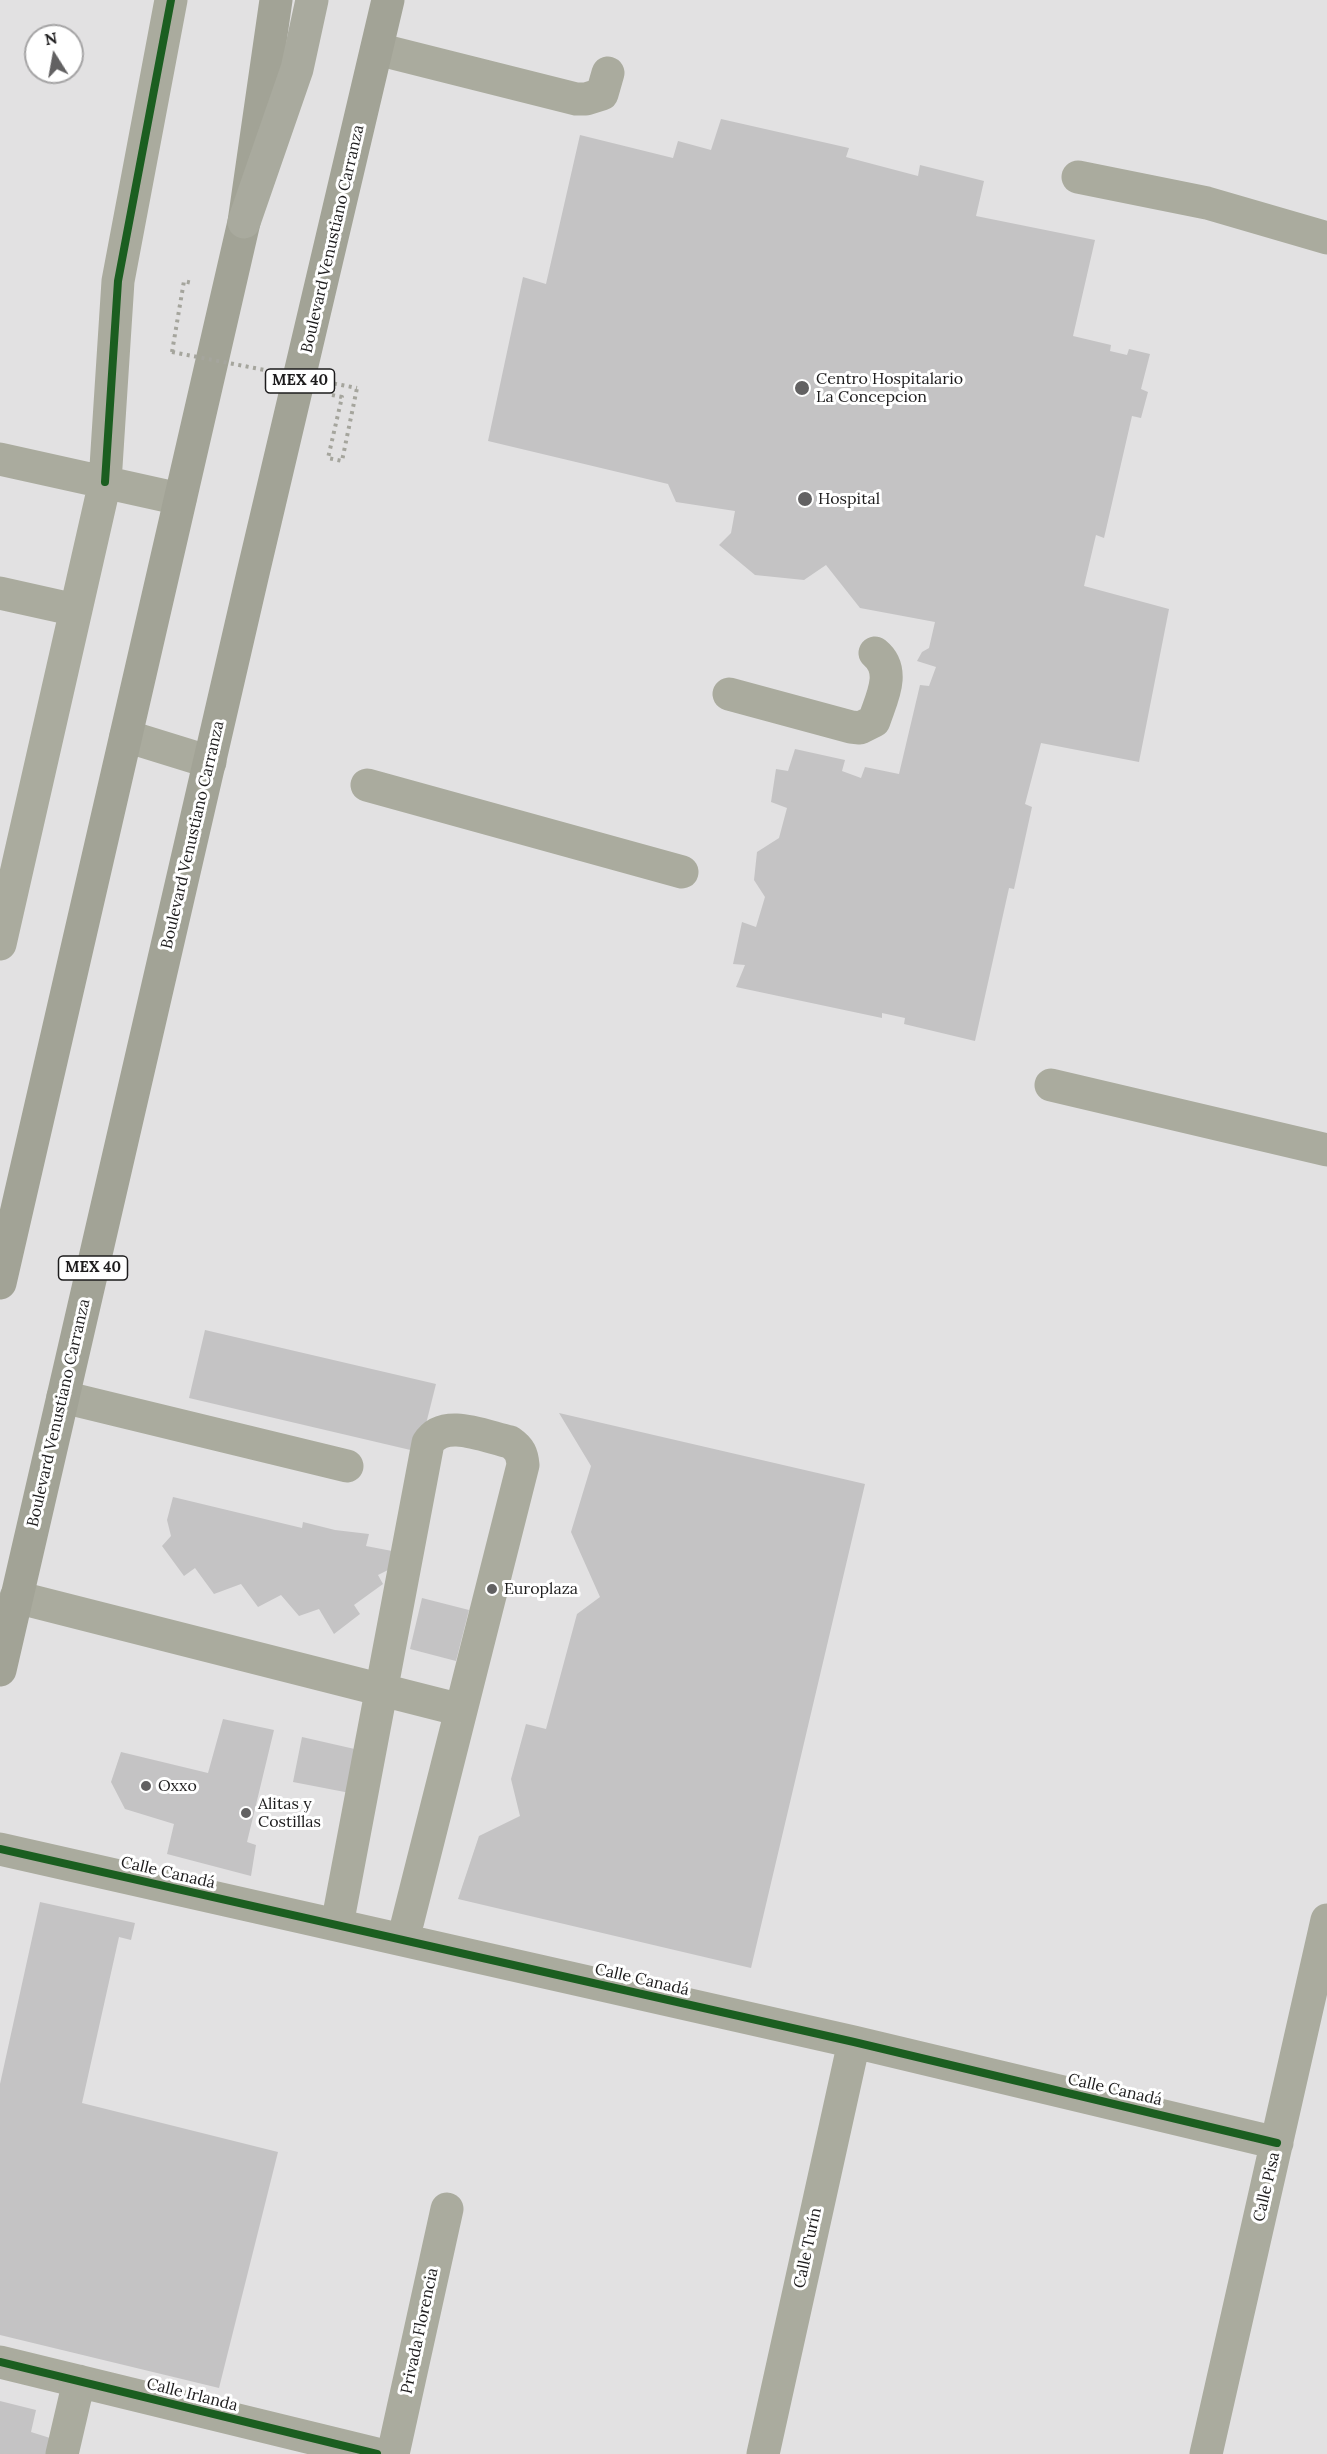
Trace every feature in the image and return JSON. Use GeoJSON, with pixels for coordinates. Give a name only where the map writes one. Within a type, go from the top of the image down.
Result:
{"type":"FeatureCollection","features":[{"type":"Feature","properties":{"kind":"highway"},"geometry":{"type":"LineString","coordinates":[[244,222],[297,69],[312,0]]}},
{"type":"Feature","properties":{"kind":"main road"},"geometry":{"type":"LineString","coordinates":[[0,1283],[244,222],[276,0]]}},
{"type":"Feature","properties":{"kind":"main road","name":"Boulevard Venustiano Carranza"},"geometry":{"type":"LineString","coordinates":[[0,1670],[388,0]]}},
{"type":"Feature","properties":{"kind":"street"},"geometry":{"type":"LineString","coordinates":[[0,944],[105,482],[118,282],[171,0]]}},
{"type":"Feature","properties":{"kind":"street"},"geometry":{"type":"LineString","coordinates":[[377,49],[576,99],[586,99],[602,94],[608,73]]}},
{"type":"Feature","properties":{"kind":"street"},"geometry":{"type":"LineString","coordinates":[[1078,177],[1207,203],[1327,238]]}},
{"type":"Feature","properties":{"kind":"street"},"geometry":{"type":"LineString","coordinates":[[0,459],[180,499]]}},
{"type":"Feature","properties":{"kind":"street"},"geometry":{"type":"LineString","coordinates":[[0,593],[76,610]]}},
{"type":"Feature","properties":{"kind":"street"},"geometry":{"type":"LineString","coordinates":[[729,694],[850,727],[869,725],[874,721],[887,676],[887,667],[875,653]]}},
{"type":"Feature","properties":{"kind":"street"},"geometry":{"type":"LineString","coordinates":[[126,736],[210,762]]}},
{"type":"Feature","properties":{"kind":"street"},"geometry":{"type":"LineString","coordinates":[[367,785],[682,872]]}},
{"type":"Feature","properties":{"kind":"street"},"geometry":{"type":"LineString","coordinates":[[1051,1085],[1327,1150]]}},
{"type":"Feature","properties":{"kind":"street"},"geometry":{"type":"LineString","coordinates":[[63,1397],[347,1466]]}},
{"type":"Feature","properties":{"kind":"street"},"geometry":{"type":"LineString","coordinates":[[337,1925],[428,1443],[433,1435],[440,1431],[454,1429],[510,1442],[518,1447],[523,1455],[523,1465],[403,1940]]}},
{"type":"Feature","properties":{"kind":"street"},"geometry":{"type":"LineString","coordinates":[[16,1597],[382,1688],[461,1710]]}},
{"type":"Feature","properties":{"kind":"street","name":"Calle Canadá"},"geometry":{"type":"LineString","coordinates":[[0,1849],[854,2042],[1277,2143]]}},
{"type":"Feature","properties":{"kind":"street","name":"Calle Pisa"},"geometry":{"type":"LineString","coordinates":[[1206,2454],[1327,1920]]}},
{"type":"Feature","properties":{"kind":"street","name":"Calle Turín"},"geometry":{"type":"LineString","coordinates":[[763,2454],[854,2042]]}},
{"type":"Feature","properties":{"kind":"street","name":"Privada Florencia"},"geometry":{"type":"LineString","coordinates":[[393,2454],[447,2209]]}},
{"type":"Feature","properties":{"kind":"street","name":"Calle Irlanda"},"geometry":{"type":"LineString","coordinates":[[0,2362],[377,2454]]}},
{"type":"Feature","properties":{"kind":"street"},"geometry":{"type":"LineString","coordinates":[[62,2454],[79,2381]]}},
{"type":"Feature","properties":{"kind":"path"},"geometry":{"type":"LineString","coordinates":[[172,352],[357,388],[342,461],[328,458],[342,397],[297,390]]}},
{"type":"Feature","properties":{"kind":"building","name":"Centro Hospitalario La Concepcion"},"geometry":{"type":"Polygon","coordinates":[[[721,119],[849,148],[846,157],[918,176],[920,165],[984,181],[976,216],[1095,240],[1073,336],[1111,345],[1110,351],[1127,355],[1129,349],[1150,354],[1141,389],[1148,392],[1141,418],[1132,416],[1104,538],[1096,535],[1084,586],[1169,609],[1139,762],[1041,743],[1025,804],[1032,807],[1014,889],[1009,888],[975,1041],[904,1024],[905,1018],[882,1013],[882,1018],[736,987],[745,965],[733,964],[742,922],[756,927],[765,897],[754,880],[757,852],[779,838],[787,808],[771,802],[776,769],[788,771],[795,749],[845,760],[842,771],[861,778],[865,767],[899,774],[920,685],[929,686],[936,667],[917,661],[922,652],[929,648],[935,622],[860,608],[826,565],[804,580],[755,575],[719,545],[731,533],[735,511],[676,502],[668,484],[488,441],[523,277],[546,284],[580,135],[673,158],[678,141],[711,150],[721,119]]]}},
{"type":"Feature","properties":{"kind":"building"},"geometry":{"type":"Polygon","coordinates":[[[205,1330],[436,1384],[419,1452],[189,1398],[205,1330]]]}},
{"type":"Feature","properties":{"kind":"building"},"geometry":{"type":"Polygon","coordinates":[[[559,1413],[865,1484],[751,1968],[458,1899],[479,1836],[520,1816],[511,1779],[526,1724],[546,1729],[577,1614],[600,1597],[571,1532],[591,1466],[559,1413]]]}},
{"type":"Feature","properties":{"kind":"building"},"geometry":{"type":"Polygon","coordinates":[[[173,1497],[302,1528],[303,1522],[335,1530],[369,1534],[366,1546],[392,1551],[390,1569],[378,1575],[383,1584],[354,1605],[360,1614],[334,1634],[319,1609],[299,1616],[281,1595],[258,1607],[241,1584],[214,1594],[195,1568],[184,1576],[162,1546],[171,1536],[167,1520],[173,1497]]]}},
{"type":"Feature","properties":{"kind":"building"},"geometry":{"type":"Polygon","coordinates":[[[422,1598],[469,1610],[456,1661],[410,1649],[422,1598]]]}},
{"type":"Feature","properties":{"kind":"building"},"geometry":{"type":"Polygon","coordinates":[[[223,1719],[274,1730],[247,1842],[256,1845],[251,1876],[167,1854],[174,1824],[125,1809],[111,1782],[121,1752],[208,1773],[223,1719]]]}},
{"type":"Feature","properties":{"kind":"building"},"geometry":{"type":"Polygon","coordinates":[[[302,1737],[359,1750],[350,1793],[293,1782],[302,1737]]]}},
{"type":"Feature","properties":{"kind":"building"},"geometry":{"type":"Polygon","coordinates":[[[40,1902],[135,1923],[131,1940],[119,1937],[82,2103],[278,2152],[219,2388],[0,2335],[0,2084],[40,1902]]]}},
{"type":"Feature","properties":{"kind":"building"},"geometry":{"type":"Polygon","coordinates":[[[0,2401],[36,2410],[31,2432],[50,2438],[46,2454],[0,2454],[0,2401]]]}},
{"type":"Feature","properties":{"kind":"cycle path"},"geometry":{"type":"LineString","coordinates":[[105,482],[118,281],[171,0]]}},
{"type":"Feature","properties":{"kind":"cycle path"},"geometry":{"type":"LineString","coordinates":[[0,1849],[854,2042],[1277,2143]]}},
{"type":"Feature","properties":{"kind":"cycle path"},"geometry":{"type":"LineString","coordinates":[[0,2362],[377,2454]]}},
{"type":"Feature","properties":{"kind":"place","name":"Centro Hospitalario La Concepcion"},"geometry":{"type":"Point","coordinates":[802,388]}},
{"type":"Feature","properties":{"kind":"place","name":"Hospital"},"geometry":{"type":"Point","coordinates":[805,499]}},
{"type":"Feature","properties":{"kind":"place","name":"Europlaza"},"geometry":{"type":"Point","coordinates":[492,1589]}},
{"type":"Feature","properties":{"kind":"place","name":"Oxxo"},"geometry":{"type":"Point","coordinates":[146,1786]}},
{"type":"Feature","properties":{"kind":"place","name":"Alitas y Costillas"},"geometry":{"type":"Point","coordinates":[246,1813]}}]}
